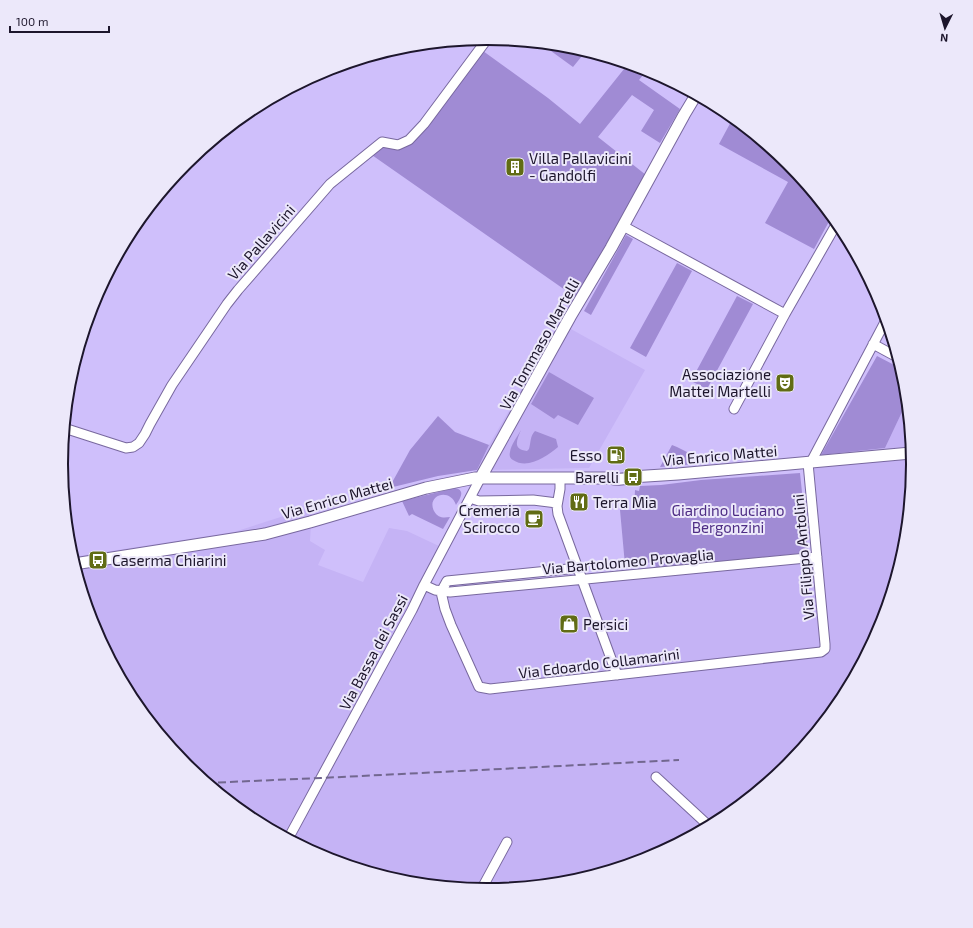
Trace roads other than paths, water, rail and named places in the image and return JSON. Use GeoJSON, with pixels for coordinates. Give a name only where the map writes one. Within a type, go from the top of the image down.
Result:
{"type":"FeatureCollection","features":[{"type":"Feature","properties":{"kind":"main road","name":"Via Tommaso Martelli"},"geometry":{"type":"LineString","coordinates":[[481,477],[693,100]]}},
{"type":"Feature","properties":{"kind":"main road","name":"Via Enrico Mattei"},"geometry":{"type":"LineString","coordinates":[[80,563],[265,534],[426,488],[481,477],[609,478],[614,480],[626,480],[631,477],[810,463],[906,454]]}},
{"type":"Feature","properties":{"kind":"street","name":"Via Pallavicini"},"geometry":{"type":"LineString","coordinates":[[69,430],[126,448],[133,447],[139,443],[172,385],[226,304],[238,290],[330,184],[382,142],[398,145],[409,140],[424,124],[483,45]]}},
{"type":"Feature","properties":{"kind":"street"},"geometry":{"type":"LineString","coordinates":[[623,226],[785,314]]}},
{"type":"Feature","properties":{"kind":"street"},"geometry":{"type":"LineString","coordinates":[[734,409],[785,314],[834,229]]}},
{"type":"Feature","properties":{"kind":"street"},"geometry":{"type":"LineString","coordinates":[[810,463],[882,327]]}},
{"type":"Feature","properties":{"kind":"street"},"geometry":{"type":"LineString","coordinates":[[873,344],[890,353]]}},
{"type":"Feature","properties":{"kind":"street","name":"Via Filippo Antolini"},"geometry":{"type":"LineString","coordinates":[[810,463],[825,649]]}},
{"type":"Feature","properties":{"kind":"street","name":"Via Bassa dei Sassi"},"geometry":{"type":"LineString","coordinates":[[291,834],[412,610],[481,477]]}},
{"type":"Feature","properties":{"kind":"street"},"geometry":{"type":"LineString","coordinates":[[560,478],[560,490],[557,503],[558,514],[617,675]]}},
{"type":"Feature","properties":{"kind":"street"},"geometry":{"type":"LineString","coordinates":[[470,498],[479,501],[533,500],[557,503]]}},
{"type":"Feature","properties":{"kind":"street","name":"Via Bartolomeo Provaglia"},"geometry":{"type":"LineString","coordinates":[[424,585],[441,592],[450,592],[817,557]]}},
{"type":"Feature","properties":{"kind":"street","name":"Via Bartolomeo Provaglia"},"geometry":{"type":"LineString","coordinates":[[441,592],[447,581],[578,568]]}},
{"type":"Feature","properties":{"kind":"street","name":"Via Edoardo Collamarini"},"geometry":{"type":"LineString","coordinates":[[441,592],[451,625],[479,687],[490,689],[821,652],[825,649]]}},
{"type":"Feature","properties":{"kind":"street"},"geometry":{"type":"LineString","coordinates":[[656,777],[704,822]]}},
{"type":"Feature","properties":{"kind":"street"},"geometry":{"type":"LineString","coordinates":[[485,883],[507,842]]}},
{"type":"Feature","properties":{"kind":"railway"},"geometry":{"type":"LineString","coordinates":[[214,783],[679,760]]}},
{"type":"Feature","properties":{"kind":"place","name":"Villa Pallavicini - Gandolfi"},"geometry":{"type":"Point","coordinates":[515,167]}},
{"type":"Feature","properties":{"kind":"place","name":"Associazione Mattei Martelli"},"geometry":{"type":"Point","coordinates":[785,383]}},
{"type":"Feature","properties":{"kind":"place","name":"Esso"},"geometry":{"type":"Point","coordinates":[616,455]}},
{"type":"Feature","properties":{"kind":"place","name":"Barelli"},"geometry":{"type":"Point","coordinates":[633,477]}},
{"type":"Feature","properties":{"kind":"place","name":"Terra Mia"},"geometry":{"type":"Point","coordinates":[579,502]}},
{"type":"Feature","properties":{"kind":"place","name":"Cremeria Scirocco"},"geometry":{"type":"Point","coordinates":[534,519]}},
{"type":"Feature","properties":{"kind":"place","name":"Caserma Chiarini"},"geometry":{"type":"Point","coordinates":[98,560]}},
{"type":"Feature","properties":{"kind":"place","name":"Persici"},"geometry":{"type":"Point","coordinates":[569,624]}},
{"type":"Feature","properties":{"kind":"park label","name":"Giardino Luciano Bergonzini"},"geometry":{"type":"Point","coordinates":[728,518]}}]}
